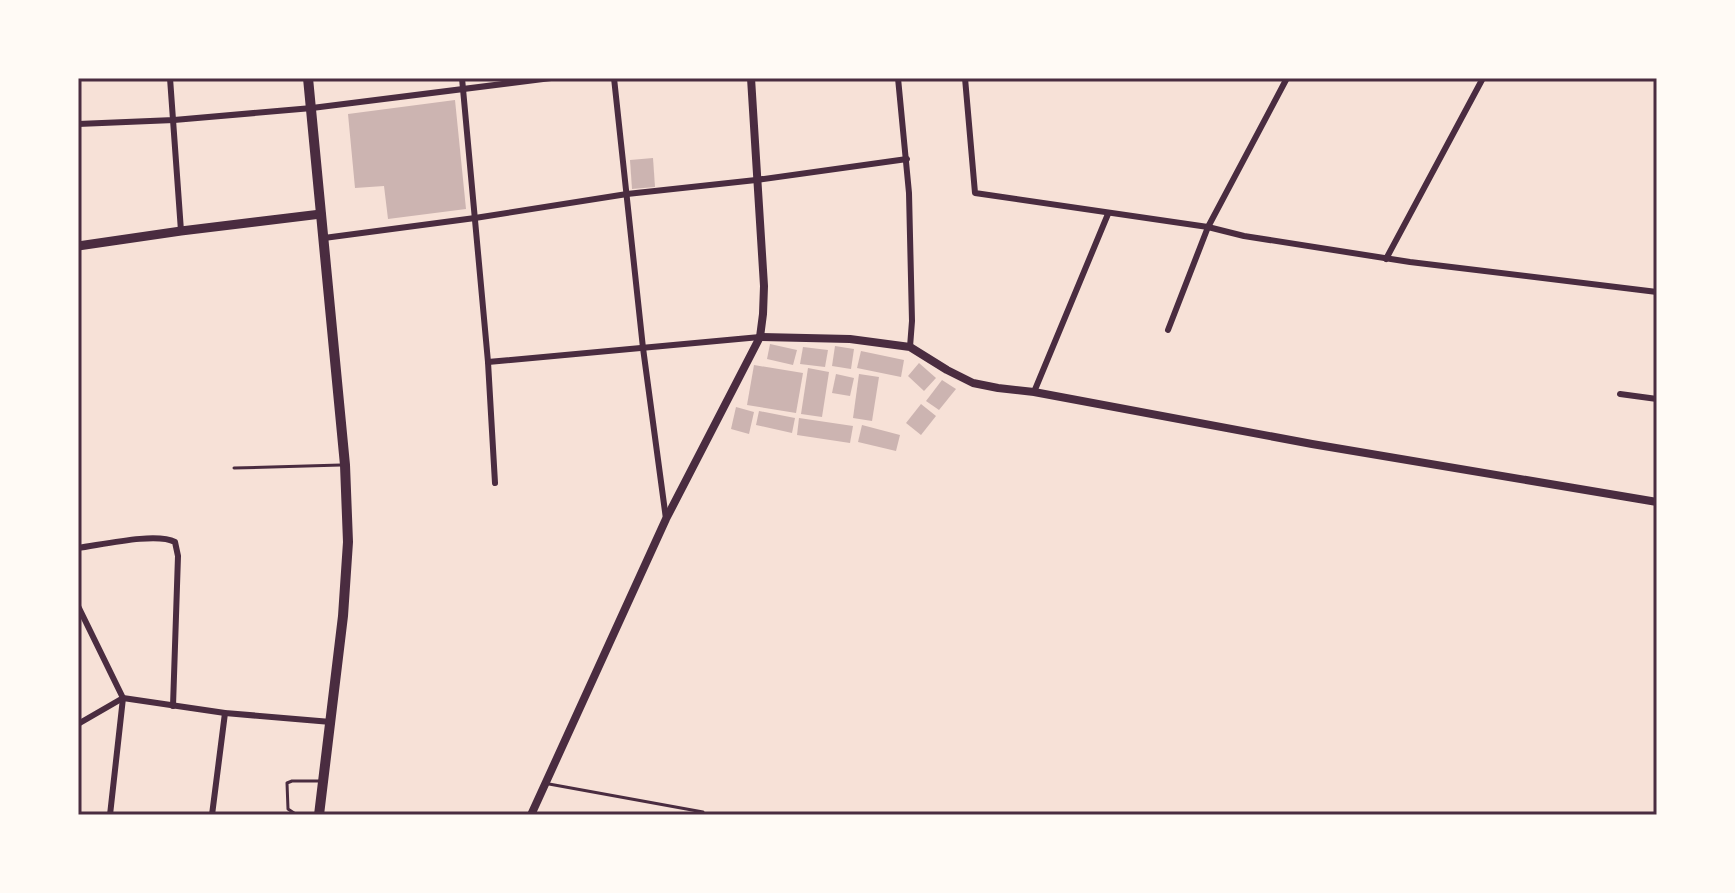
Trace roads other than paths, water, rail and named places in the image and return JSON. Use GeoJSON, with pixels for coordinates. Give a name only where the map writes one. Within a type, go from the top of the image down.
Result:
{"type":"FeatureCollection","features":[{"type":"Feature","properties":{"kind":"main road"},"geometry":{"type":"LineString","coordinates":[[308,78],[345,465],[348,542],[343,616],[319,815]]}},
{"type":"Feature","properties":{"kind":"main road"},"geometry":{"type":"LineString","coordinates":[[78,246],[321,214]]}},
{"type":"Feature","properties":{"kind":"street"},"geometry":{"type":"LineString","coordinates":[[170,78],[181,231]]}},
{"type":"Feature","properties":{"kind":"street"},"geometry":{"type":"LineString","coordinates":[[462,78],[488,362],[495,483]]}},
{"type":"Feature","properties":{"kind":"street"},"geometry":{"type":"LineString","coordinates":[[78,124],[174,120],[312,108],[551,78]]}},
{"type":"Feature","properties":{"kind":"street"},"geometry":{"type":"LineString","coordinates":[[614,78],[643,348],[666,519]]}},
{"type":"Feature","properties":{"kind":"street"},"geometry":{"type":"LineString","coordinates":[[531,815],[666,519],[760,337],[764,286],[751,78]]}},
{"type":"Feature","properties":{"kind":"street"},"geometry":{"type":"LineString","coordinates":[[898,78],[907,159],[912,321],[910,347]]}},
{"type":"Feature","properties":{"kind":"street"},"geometry":{"type":"LineString","coordinates":[[965,78],[975,193],[1208,227],[1244,236],[1386,259],[1657,292]]}},
{"type":"Feature","properties":{"kind":"street"},"geometry":{"type":"LineString","coordinates":[[1168,330],[1208,227],[1287,78]]}},
{"type":"Feature","properties":{"kind":"street"},"geometry":{"type":"LineString","coordinates":[[1386,259],[1483,78]]}},
{"type":"Feature","properties":{"kind":"street"},"geometry":{"type":"LineString","coordinates":[[324,238],[627,194],[907,159]]}},
{"type":"Feature","properties":{"kind":"street"},"geometry":{"type":"LineString","coordinates":[[1034,392],[1108,214]]}},
{"type":"Feature","properties":{"kind":"street"},"geometry":{"type":"LineString","coordinates":[[488,362],[760,337],[850,339],[910,347],[973,383],[1657,502]]}},
{"type":"Feature","properties":{"kind":"street"},"geometry":{"type":"LineString","coordinates":[[1620,394],[1657,399]]}},
{"type":"Feature","properties":{"kind":"street"},"geometry":{"type":"LineString","coordinates":[[78,548],[136,540],[165,539],[175,542],[178,556],[173,706]]}},
{"type":"Feature","properties":{"kind":"street"},"geometry":{"type":"LineString","coordinates":[[78,606],[123,698],[110,815]]}},
{"type":"Feature","properties":{"kind":"street"},"geometry":{"type":"LineString","coordinates":[[78,724],[123,698],[225,713],[331,722]]}},
{"type":"Feature","properties":{"kind":"street"},"geometry":{"type":"LineString","coordinates":[[212,815],[225,713]]}},
{"type":"Feature","properties":{"kind":"lane"},"geometry":{"type":"LineString","coordinates":[[234,468],[345,465]]}},
{"type":"Feature","properties":{"kind":"lane"},"geometry":{"type":"LineString","coordinates":[[297,815],[288,809],[288,782],[324,781]]}},
{"type":"Feature","properties":{"kind":"lane"},"geometry":{"type":"LineString","coordinates":[[546,783],[703,812]]}}]}
